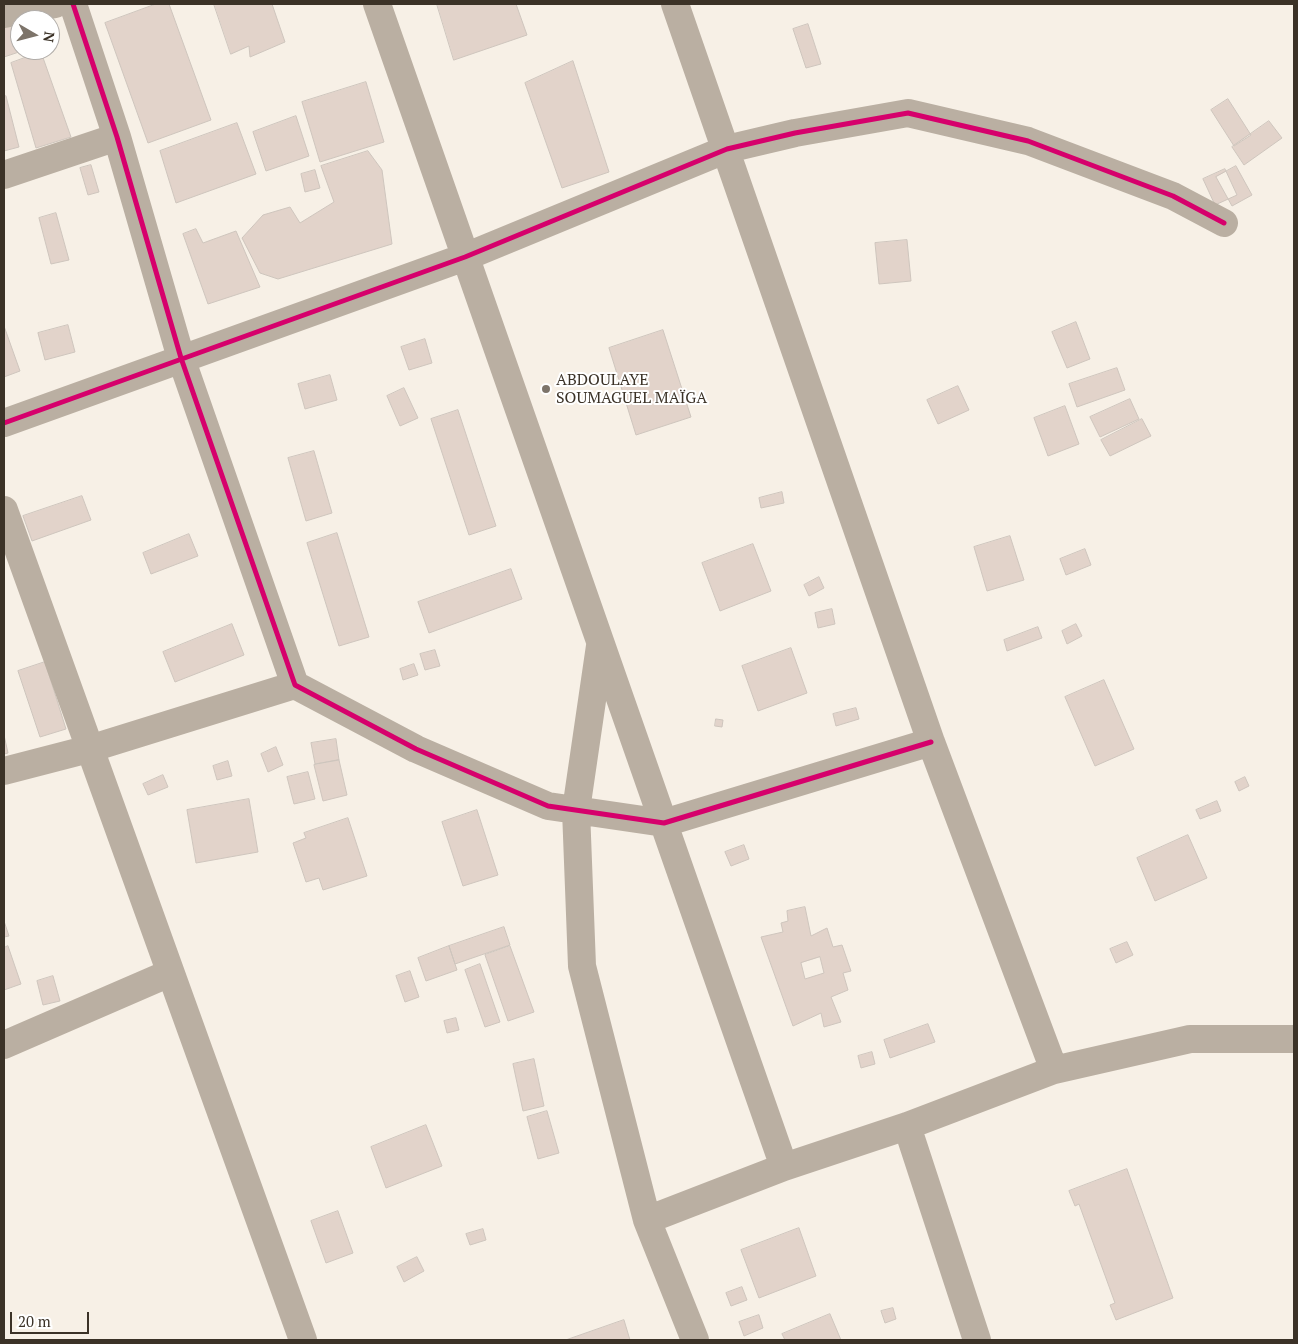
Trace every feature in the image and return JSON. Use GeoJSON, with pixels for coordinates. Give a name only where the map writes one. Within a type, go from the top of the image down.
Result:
{"type":"FeatureCollection","features":[{"type":"Feature","properties":{"kind":"street"},"geometry":{"type":"LineString","coordinates":[[4,14],[55,4]]}},
{"type":"Feature","properties":{"kind":"street"},"geometry":{"type":"LineString","coordinates":[[73,4],[117,136],[181,358],[295,685],[416,749],[548,806],[664,823],[931,742]]}},
{"type":"Feature","properties":{"kind":"street"},"geometry":{"type":"LineString","coordinates":[[377,4],[784,1167]]}},
{"type":"Feature","properties":{"kind":"street"},"geometry":{"type":"LineString","coordinates":[[675,4],[727,149],[931,742],[1054,1070]]}},
{"type":"Feature","properties":{"kind":"street"},"geometry":{"type":"LineString","coordinates":[[4,423],[465,257],[727,149],[795,133],[908,113],[1028,141],[1173,196],[1224,222]]}},
{"type":"Feature","properties":{"kind":"street"},"geometry":{"type":"LineString","coordinates":[[4,175],[117,136]]}},
{"type":"Feature","properties":{"kind":"street"},"geometry":{"type":"LineString","coordinates":[[4,510],[303,1340]]}},
{"type":"Feature","properties":{"kind":"street"},"geometry":{"type":"LineString","coordinates":[[600,642],[576,810],[582,966],[648,1220],[695,1340]]}},
{"type":"Feature","properties":{"kind":"street"},"geometry":{"type":"LineString","coordinates":[[4,772],[89,749],[295,685]]}},
{"type":"Feature","properties":{"kind":"street"},"geometry":{"type":"LineString","coordinates":[[4,1045],[170,973]]}},
{"type":"Feature","properties":{"kind":"street"},"geometry":{"type":"LineString","coordinates":[[648,1220],[784,1167],[906,1126],[1054,1070],[1190,1039],[1294,1039]]}},
{"type":"Feature","properties":{"kind":"street"},"geometry":{"type":"LineString","coordinates":[[906,1126],[977,1340]]}},
{"type":"Feature","properties":{"kind":"building"},"geometry":{"type":"Polygon","coordinates":[[[156,4],[169,4],[211,120],[148,143],[105,23],[156,4]]]}},
{"type":"Feature","properties":{"kind":"building"},"geometry":{"type":"Polygon","coordinates":[[[214,4],[272,4],[285,42],[250,57],[249,46],[231,54],[214,4]]]}},
{"type":"Feature","properties":{"kind":"building"},"geometry":{"type":"Polygon","coordinates":[[[437,4],[516,4],[527,35],[454,60],[437,4]]]}},
{"type":"Feature","properties":{"kind":"building"},"geometry":{"type":"Polygon","coordinates":[[[808,24],[821,64],[806,68],[793,29],[808,24]]]}},
{"type":"Feature","properties":{"kind":"building"},"geometry":{"type":"Polygon","coordinates":[[[10,25],[10,55],[4,57],[4,27],[10,25]]]}},
{"type":"Feature","properties":{"kind":"building"},"geometry":{"type":"Polygon","coordinates":[[[19,60],[44,60],[71,137],[36,148],[11,63],[19,60]]]}},
{"type":"Feature","properties":{"kind":"building"},"geometry":{"type":"Polygon","coordinates":[[[573,61],[609,172],[562,188],[525,83],[573,61]]]}},
{"type":"Feature","properties":{"kind":"building"},"geometry":{"type":"Polygon","coordinates":[[[366,82],[384,142],[320,162],[302,102],[366,82]]]}},
{"type":"Feature","properties":{"kind":"building"},"geometry":{"type":"Polygon","coordinates":[[[6,96],[19,147],[4,151],[4,97],[6,96]]]}},
{"type":"Feature","properties":{"kind":"building"},"geometry":{"type":"Polygon","coordinates":[[[1228,99],[1251,135],[1234,146],[1211,110],[1228,99]]]}},
{"type":"Feature","properties":{"kind":"building"},"geometry":{"type":"Polygon","coordinates":[[[296,116],[309,156],[266,171],[253,132],[296,116]]]}},
{"type":"Feature","properties":{"kind":"building"},"geometry":{"type":"Polygon","coordinates":[[[1269,121],[1282,138],[1244,165],[1232,147],[1269,121]]]}},
{"type":"Feature","properties":{"kind":"building"},"geometry":{"type":"Polygon","coordinates":[[[237,123],[256,174],[176,203],[160,151],[237,123]]]}},
{"type":"Feature","properties":{"kind":"building"},"geometry":{"type":"Polygon","coordinates":[[[368,151],[382,170],[392,244],[278,279],[260,273],[242,238],[263,215],[290,207],[300,223],[334,202],[321,166],[368,151]]]}},
{"type":"Feature","properties":{"kind":"building"},"geometry":{"type":"Polygon","coordinates":[[[91,165],[99,192],[88,195],[80,168],[91,165]]]}},
{"type":"Feature","properties":{"kind":"building"},"geometry":{"type":"Polygon","coordinates":[[[1236,166],[1252,195],[1232,206],[1216,177],[1236,166]]]}},
{"type":"Feature","properties":{"kind":"building"},"geometry":{"type":"Polygon","coordinates":[[[1225,169],[1237,195],[1215,205],[1203,179],[1225,169]]]}},
{"type":"Feature","properties":{"kind":"building"},"geometry":{"type":"Polygon","coordinates":[[[315,170],[320,188],[305,192],[301,174],[315,170]]]}},
{"type":"Feature","properties":{"kind":"building"},"geometry":{"type":"Polygon","coordinates":[[[56,213],[69,260],[51,264],[39,218],[56,213]]]}},
{"type":"Feature","properties":{"kind":"building"},"geometry":{"type":"Polygon","coordinates":[[[196,229],[203,243],[236,231],[260,287],[208,304],[183,234],[196,229]]]}},
{"type":"Feature","properties":{"kind":"building"},"geometry":{"type":"Polygon","coordinates":[[[907,240],[911,281],[879,284],[875,243],[907,240]]]}},
{"type":"Feature","properties":{"kind":"building"},"geometry":{"type":"Polygon","coordinates":[[[1076,322],[1090,359],[1067,368],[1052,332],[1076,322]]]}},
{"type":"Feature","properties":{"kind":"building"},"geometry":{"type":"Polygon","coordinates":[[[68,325],[75,352],[45,360],[38,333],[68,325]]]}},
{"type":"Feature","properties":{"kind":"building"},"geometry":{"type":"Polygon","coordinates":[[[4,326],[20,371],[4,377],[4,326]]]}},
{"type":"Feature","properties":{"kind":"building"},"geometry":{"type":"Polygon","coordinates":[[[663,330],[691,417],[636,435],[609,348],[663,330]]]}},
{"type":"Feature","properties":{"kind":"building"},"geometry":{"type":"Polygon","coordinates":[[[425,339],[432,363],[409,370],[401,347],[425,339]]]}},
{"type":"Feature","properties":{"kind":"building"},"geometry":{"type":"Polygon","coordinates":[[[1117,368],[1125,390],[1077,407],[1069,384],[1117,368]]]}},
{"type":"Feature","properties":{"kind":"building"},"geometry":{"type":"Polygon","coordinates":[[[330,375],[337,400],[305,409],[298,384],[330,375]]]}},
{"type":"Feature","properties":{"kind":"building"},"geometry":{"type":"Polygon","coordinates":[[[958,386],[969,410],[938,424],[927,400],[958,386]]]}},
{"type":"Feature","properties":{"kind":"building"},"geometry":{"type":"Polygon","coordinates":[[[404,388],[418,418],[400,426],[387,396],[404,388]]]}},
{"type":"Feature","properties":{"kind":"building"},"geometry":{"type":"Polygon","coordinates":[[[1130,399],[1139,419],[1100,437],[1090,417],[1130,399]]]}},
{"type":"Feature","properties":{"kind":"building"},"geometry":{"type":"Polygon","coordinates":[[[1065,406],[1079,444],[1048,456],[1034,418],[1065,406]]]}},
{"type":"Feature","properties":{"kind":"building"},"geometry":{"type":"Polygon","coordinates":[[[458,410],[496,526],[469,535],[431,419],[458,410]]]}},
{"type":"Feature","properties":{"kind":"building"},"geometry":{"type":"Polygon","coordinates":[[[1142,419],[1151,436],[1110,456],[1101,440],[1142,419]]]}},
{"type":"Feature","properties":{"kind":"building"},"geometry":{"type":"Polygon","coordinates":[[[314,451],[332,513],[306,521],[288,458],[314,451]]]}},
{"type":"Feature","properties":{"kind":"building"},"geometry":{"type":"Polygon","coordinates":[[[782,492],[784,503],[761,508],[759,498],[782,492]]]}},
{"type":"Feature","properties":{"kind":"building"},"geometry":{"type":"Polygon","coordinates":[[[82,496],[91,520],[32,541],[23,516],[82,496]]]}},
{"type":"Feature","properties":{"kind":"building"},"geometry":{"type":"Polygon","coordinates":[[[337,533],[369,637],[339,646],[307,543],[337,533]]]}},
{"type":"Feature","properties":{"kind":"building"},"geometry":{"type":"Polygon","coordinates":[[[189,534],[198,556],[151,574],[143,553],[189,534]]]}},
{"type":"Feature","properties":{"kind":"building"},"geometry":{"type":"Polygon","coordinates":[[[1010,536],[1024,580],[987,591],[974,547],[1010,536]]]}},
{"type":"Feature","properties":{"kind":"building"},"geometry":{"type":"Polygon","coordinates":[[[753,544],[771,591],[720,611],[702,563],[753,544]]]}},
{"type":"Feature","properties":{"kind":"building"},"geometry":{"type":"Polygon","coordinates":[[[1085,549],[1091,565],[1066,575],[1060,559],[1085,549]]]}},
{"type":"Feature","properties":{"kind":"building"},"geometry":{"type":"Polygon","coordinates":[[[511,569],[522,599],[429,633],[418,602],[511,569]]]}},
{"type":"Feature","properties":{"kind":"building"},"geometry":{"type":"Polygon","coordinates":[[[819,577],[824,588],[809,596],[804,585],[819,577]]]}},
{"type":"Feature","properties":{"kind":"building"},"geometry":{"type":"Polygon","coordinates":[[[832,609],[835,624],[818,628],[815,613],[832,609]]]}},
{"type":"Feature","properties":{"kind":"building"},"geometry":{"type":"Polygon","coordinates":[[[232,624],[244,655],[175,682],[163,652],[232,624]]]}},
{"type":"Feature","properties":{"kind":"building"},"geometry":{"type":"Polygon","coordinates":[[[1076,624],[1082,636],[1067,644],[1062,631],[1076,624]]]}},
{"type":"Feature","properties":{"kind":"building"},"geometry":{"type":"Polygon","coordinates":[[[1038,627],[1042,638],[1007,651],[1004,640],[1038,627]]]}},
{"type":"Feature","properties":{"kind":"building"},"geometry":{"type":"Polygon","coordinates":[[[791,648],[807,693],[758,711],[742,666],[791,648]]]}},
{"type":"Feature","properties":{"kind":"building"},"geometry":{"type":"Polygon","coordinates":[[[435,650],[440,666],[425,670],[420,654],[435,650]]]}},
{"type":"Feature","properties":{"kind":"building"},"geometry":{"type":"Polygon","coordinates":[[[45,662],[66,729],[40,737],[18,671],[45,662]]]}},
{"type":"Feature","properties":{"kind":"building"},"geometry":{"type":"Polygon","coordinates":[[[414,664],[418,675],[403,680],[400,669],[414,664]]]}},
{"type":"Feature","properties":{"kind":"building"},"geometry":{"type":"Polygon","coordinates":[[[1104,680],[1134,749],[1095,766],[1065,697],[1104,680]]]}},
{"type":"Feature","properties":{"kind":"building"},"geometry":{"type":"Polygon","coordinates":[[[856,708],[859,719],[836,726],[833,714],[856,708]]]}},
{"type":"Feature","properties":{"kind":"building"},"geometry":{"type":"Polygon","coordinates":[[[716,719],[723,720],[722,727],[715,726],[716,719]]]}},
{"type":"Feature","properties":{"kind":"building"},"geometry":{"type":"Polygon","coordinates":[[[4,735],[8,753],[4,754],[4,735]]]}},
{"type":"Feature","properties":{"kind":"building"},"geometry":{"type":"Polygon","coordinates":[[[336,739],[339,760],[315,764],[311,743],[336,739]]]}},
{"type":"Feature","properties":{"kind":"building"},"geometry":{"type":"Polygon","coordinates":[[[276,747],[283,765],[268,772],[261,754],[276,747]]]}},
{"type":"Feature","properties":{"kind":"building"},"geometry":{"type":"Polygon","coordinates":[[[339,760],[347,795],[323,801],[314,765],[339,760]]]}},
{"type":"Feature","properties":{"kind":"building"},"geometry":{"type":"Polygon","coordinates":[[[228,761],[232,776],[217,780],[213,766],[228,761]]]}},
{"type":"Feature","properties":{"kind":"building"},"geometry":{"type":"Polygon","coordinates":[[[308,772],[315,799],[294,804],[287,777],[308,772]]]}},
{"type":"Feature","properties":{"kind":"building"},"geometry":{"type":"Polygon","coordinates":[[[163,775],[168,787],[148,795],[143,784],[163,775]]]}},
{"type":"Feature","properties":{"kind":"building"},"geometry":{"type":"Polygon","coordinates":[[[1245,777],[1249,786],[1239,791],[1235,782],[1245,777]]]}},
{"type":"Feature","properties":{"kind":"building"},"geometry":{"type":"Polygon","coordinates":[[[249,799],[258,852],[196,863],[187,810],[249,799]]]}},
{"type":"Feature","properties":{"kind":"building"},"geometry":{"type":"Polygon","coordinates":[[[1217,801],[1221,811],[1200,819],[1196,810],[1217,801]]]}},
{"type":"Feature","properties":{"kind":"building"},"geometry":{"type":"Polygon","coordinates":[[[477,810],[498,875],[463,886],[442,822],[477,810]]]}},
{"type":"Feature","properties":{"kind":"building"},"geometry":{"type":"Polygon","coordinates":[[[348,818],[367,876],[323,890],[319,878],[306,882],[293,843],[306,838],[304,833],[348,818]]]}},
{"type":"Feature","properties":{"kind":"building"},"geometry":{"type":"Polygon","coordinates":[[[1188,835],[1207,878],[1155,901],[1137,858],[1188,835]]]}},
{"type":"Feature","properties":{"kind":"building"},"geometry":{"type":"Polygon","coordinates":[[[744,845],[749,859],[731,866],[725,852],[744,845]]]}},
{"type":"Feature","properties":{"kind":"building"},"geometry":{"type":"Polygon","coordinates":[[[805,907],[811,936],[827,928],[833,947],[842,945],[851,971],[843,973],[848,990],[831,997],[841,1022],[824,1027],[821,1013],[793,1026],[761,937],[783,932],[781,923],[788,921],[787,911],[805,907]],[[820,957],[801,963],[805,979],[824,973],[820,957]]]}},
{"type":"Feature","properties":{"kind":"building"},"geometry":{"type":"Polygon","coordinates":[[[4,921],[9,936],[4,937],[4,921]]]}},
{"type":"Feature","properties":{"kind":"building"},"geometry":{"type":"Polygon","coordinates":[[[504,927],[510,945],[455,964],[449,946],[504,927]]]}},
{"type":"Feature","properties":{"kind":"building"},"geometry":{"type":"Polygon","coordinates":[[[1127,942],[1133,955],[1116,963],[1110,949],[1127,942]]]}},
{"type":"Feature","properties":{"kind":"building"},"geometry":{"type":"Polygon","coordinates":[[[8,946],[21,984],[4,990],[4,948],[8,946]]]}},
{"type":"Feature","properties":{"kind":"building"},"geometry":{"type":"Polygon","coordinates":[[[449,946],[457,970],[426,981],[418,958],[449,946]]]}},
{"type":"Feature","properties":{"kind":"building"},"geometry":{"type":"Polygon","coordinates":[[[510,946],[534,1012],[508,1021],[485,955],[510,946]]]}},
{"type":"Feature","properties":{"kind":"building"},"geometry":{"type":"Polygon","coordinates":[[[480,964],[500,1022],[485,1027],[465,970],[480,964]]]}},
{"type":"Feature","properties":{"kind":"building"},"geometry":{"type":"Polygon","coordinates":[[[410,971],[419,997],[405,1002],[396,976],[410,971]]]}},
{"type":"Feature","properties":{"kind":"building"},"geometry":{"type":"Polygon","coordinates":[[[53,976],[60,1001],[43,1005],[37,981],[53,976]]]}},
{"type":"Feature","properties":{"kind":"building"},"geometry":{"type":"Polygon","coordinates":[[[456,1018],[459,1030],[447,1033],[444,1021],[456,1018]]]}},
{"type":"Feature","properties":{"kind":"building"},"geometry":{"type":"Polygon","coordinates":[[[928,1024],[935,1042],[890,1058],[884,1040],[928,1024]]]}},
{"type":"Feature","properties":{"kind":"building"},"geometry":{"type":"Polygon","coordinates":[[[872,1052],[875,1064],[861,1068],[858,1056],[872,1052]]]}},
{"type":"Feature","properties":{"kind":"building"},"geometry":{"type":"Polygon","coordinates":[[[534,1059],[544,1106],[523,1111],[513,1064],[534,1059]]]}},
{"type":"Feature","properties":{"kind":"building"},"geometry":{"type":"Polygon","coordinates":[[[547,1111],[559,1153],[538,1159],[527,1117],[547,1111]]]}},
{"type":"Feature","properties":{"kind":"building"},"geometry":{"type":"Polygon","coordinates":[[[426,1125],[442,1166],[386,1188],[371,1147],[426,1125]]]}},
{"type":"Feature","properties":{"kind":"building"},"geometry":{"type":"Polygon","coordinates":[[[1127,1169],[1173,1298],[1116,1320],[1110,1305],[1115,1303],[1079,1204],[1075,1206],[1069,1191],[1127,1169]]]}},
{"type":"Feature","properties":{"kind":"building"},"geometry":{"type":"Polygon","coordinates":[[[338,1211],[353,1253],[326,1263],[311,1221],[338,1211]]]}},
{"type":"Feature","properties":{"kind":"building"},"geometry":{"type":"Polygon","coordinates":[[[799,1228],[816,1276],[759,1298],[741,1250],[799,1228]]]}},
{"type":"Feature","properties":{"kind":"building"},"geometry":{"type":"Polygon","coordinates":[[[483,1229],[486,1240],[470,1245],[466,1234],[483,1229]]]}},
{"type":"Feature","properties":{"kind":"building"},"geometry":{"type":"Polygon","coordinates":[[[417,1257],[424,1271],[404,1282],[397,1267],[417,1257]]]}},
{"type":"Feature","properties":{"kind":"building"},"geometry":{"type":"Polygon","coordinates":[[[742,1287],[747,1300],[731,1306],[726,1293],[742,1287]]]}},
{"type":"Feature","properties":{"kind":"building"},"geometry":{"type":"Polygon","coordinates":[[[893,1308],[896,1319],[885,1323],[881,1311],[893,1308]]]}},
{"type":"Feature","properties":{"kind":"building"},"geometry":{"type":"Polygon","coordinates":[[[830,1314],[841,1340],[785,1340],[782,1334],[830,1314]]]}},
{"type":"Feature","properties":{"kind":"building"},"geometry":{"type":"Polygon","coordinates":[[[759,1315],[763,1328],[744,1336],[739,1322],[759,1315]]]}},
{"type":"Feature","properties":{"kind":"building"},"geometry":{"type":"Polygon","coordinates":[[[624,1320],[630,1340],[566,1340],[624,1320]]]}},
{"type":"Feature","properties":{"kind":"cycle path"},"geometry":{"type":"LineString","coordinates":[[73,4],[117,137],[181,358],[295,685],[416,749],[548,806],[664,823],[931,742]]}},
{"type":"Feature","properties":{"kind":"cycle path"},"geometry":{"type":"LineString","coordinates":[[4,423],[465,257],[727,149],[795,133],[908,113],[1028,141],[1173,196],[1224,223]]}},
{"type":"Feature","properties":{"kind":"place","name":"ABDOULAYE SOUMAGUEL MAÏGA"},"geometry":{"type":"Point","coordinates":[546,389]}}]}
